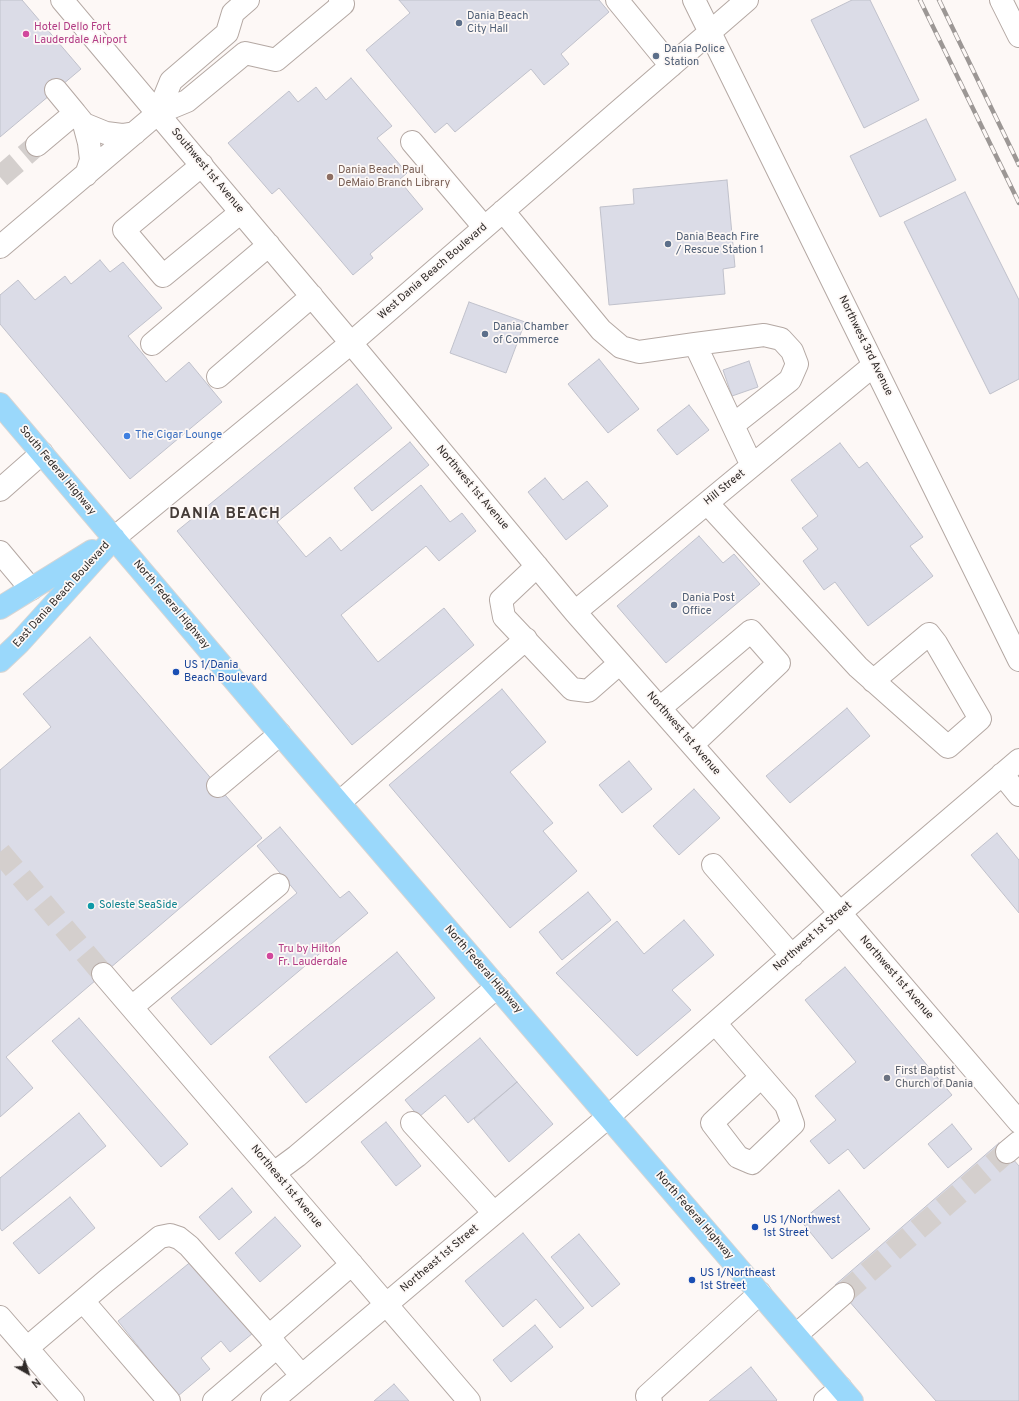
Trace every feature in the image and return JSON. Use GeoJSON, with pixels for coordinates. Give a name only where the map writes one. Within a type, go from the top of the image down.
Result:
{"type":"FeatureCollection","features":[{"type":"Feature","properties":{"kind":"main road","name":"South Federal Highway"},"geometry":{"type":"LineString","coordinates":[[0,404],[114,538]]}},
{"type":"Feature","properties":{"kind":"main road","name":"East Dania Beach Boulevard"},"geometry":{"type":"LineString","coordinates":[[0,608],[114,538]]}},
{"type":"Feature","properties":{"kind":"main road","name":"East Dania Beach Boulevard"},"geometry":{"type":"LineString","coordinates":[[0,661],[19,643],[114,538]]}},
{"type":"Feature","properties":{"kind":"main road","name":"North Federal Highway"},"geometry":{"type":"LineString","coordinates":[[114,538],[280,734],[340,802],[796,1335],[839,1397]]}},
{"type":"Feature","properties":{"kind":"street","name":"Southwest 1st Avenue"},"geometry":{"type":"LineString","coordinates":[[62,0],[351,343]]}},
{"type":"Feature","properties":{"kind":"street"},"geometry":{"type":"LineString","coordinates":[[158,113],[171,81],[227,33],[233,13],[248,0]]}},
{"type":"Feature","properties":{"kind":"street"},"geometry":{"type":"LineString","coordinates":[[227,33],[245,53],[276,60],[343,4],[340,0]]}},
{"type":"Feature","properties":{"kind":"street"},"geometry":{"type":"LineString","coordinates":[[617,0],[671,66]]}},
{"type":"Feature","properties":{"kind":"street","name":"Northwest 3rd Avenue"},"geometry":{"type":"LineString","coordinates":[[694,0],[1019,660]]}},
{"type":"Feature","properties":{"kind":"street","name":"West Dania Beach Boulevard"},"geometry":{"type":"LineString","coordinates":[[114,538],[351,343],[747,0]]}},
{"type":"Feature","properties":{"kind":"street"},"geometry":{"type":"LineString","coordinates":[[1002,0],[1019,36]]}},
{"type":"Feature","properties":{"kind":"street"},"geometry":{"type":"LineString","coordinates":[[0,247],[158,113],[187,101],[245,53]]}},
{"type":"Feature","properties":{"kind":"street"},"geometry":{"type":"LineString","coordinates":[[56,90],[80,119],[90,143],[90,160],[86,175]]}},
{"type":"Feature","properties":{"kind":"street"},"geometry":{"type":"LineString","coordinates":[[80,119],[106,133],[122,135],[135,133]]}},
{"type":"Feature","properties":{"kind":"street"},"geometry":{"type":"LineString","coordinates":[[37,145],[80,119]]}},
{"type":"Feature","properties":{"kind":"street"},"geometry":{"type":"LineString","coordinates":[[412,142],[484,227]]}},
{"type":"Feature","properties":{"kind":"street"},"geometry":{"type":"LineString","coordinates":[[202,165],[124,230],[163,276],[241,212]]}},
{"type":"Feature","properties":{"kind":"street"},"geometry":{"type":"LineString","coordinates":[[503,211],[601,330],[621,347],[639,352],[764,336],[781,339],[792,351],[797,364],[790,380],[733,425]]}},
{"type":"Feature","properties":{"kind":"street"},"geometry":{"type":"LineString","coordinates":[[152,344],[268,245]]}},
{"type":"Feature","properties":{"kind":"street"},"geometry":{"type":"LineString","coordinates":[[218,377],[312,296]]}},
{"type":"Feature","properties":{"kind":"street","name":"Northwest 1st Avenue"},"geometry":{"type":"LineString","coordinates":[[351,343],[575,612],[840,913],[1019,1122]]}},
{"type":"Feature","properties":{"kind":"street"},"geometry":{"type":"LineString","coordinates":[[695,344],[752,466]]}},
{"type":"Feature","properties":{"kind":"street","name":"Hill Street"},"geometry":{"type":"LineString","coordinates":[[575,612],[874,364]]}},
{"type":"Feature","properties":{"kind":"street"},"geometry":{"type":"LineString","coordinates":[[0,490],[42,453]]}},
{"type":"Feature","properties":{"kind":"street"},"geometry":{"type":"LineString","coordinates":[[707,503],[858,667],[948,747],[980,719],[936,643],[929,634],[874,681]]}},
{"type":"Feature","properties":{"kind":"street"},"geometry":{"type":"LineString","coordinates":[[0,552],[31,589]]}},
{"type":"Feature","properties":{"kind":"street"},"geometry":{"type":"LineString","coordinates":[[537,566],[501,600],[504,616],[572,689],[588,691],[620,663]]}},
{"type":"Feature","properties":{"kind":"street"},"geometry":{"type":"LineString","coordinates":[[660,708],[751,631],[779,662],[692,745]]}},
{"type":"Feature","properties":{"kind":"street"},"geometry":{"type":"LineString","coordinates":[[340,802],[526,639]]}},
{"type":"Feature","properties":{"kind":"street"},"geometry":{"type":"LineString","coordinates":[[218,786],[280,734]]}},
{"type":"Feature","properties":{"kind":"street","name":"Northwest 1st Street"},"geometry":{"type":"LineString","coordinates":[[608,1117],[840,913],[1019,760]]}},
{"type":"Feature","properties":{"kind":"street"},"geometry":{"type":"LineString","coordinates":[[1002,774],[1019,795]]}},
{"type":"Feature","properties":{"kind":"street"},"geometry":{"type":"LineString","coordinates":[[713,865],[792,956]]}},
{"type":"Feature","properties":{"kind":"street"},"geometry":{"type":"LineString","coordinates":[[132,1007],[278,885]]}},
{"type":"Feature","properties":{"kind":"street","name":"Northeast 1st Avenue"},"geometry":{"type":"LineString","coordinates":[[103,974],[470,1401]]}},
{"type":"Feature","properties":{"kind":"street"},"geometry":{"type":"LineString","coordinates":[[274,1173],[297,1156],[498,987]]}},
{"type":"Feature","properties":{"kind":"street"},"geometry":{"type":"LineString","coordinates":[[715,1023],[761,1077]]}},
{"type":"Feature","properties":{"kind":"street","name":"Northeast 1st Street"},"geometry":{"type":"LineString","coordinates":[[272,1401],[608,1117]]}},
{"type":"Feature","properties":{"kind":"street"},"geometry":{"type":"LineString","coordinates":[[412,1123],[494,1213]]}},
{"type":"Feature","properties":{"kind":"street"},"geometry":{"type":"LineString","coordinates":[[28,1348],[160,1237],[170,1235],[179,1238],[189,1246],[302,1376]]}},
{"type":"Feature","properties":{"kind":"street"},"geometry":{"type":"LineString","coordinates":[[214,1401],[352,1264]]}},
{"type":"Feature","properties":{"kind":"street"},"geometry":{"type":"LineString","coordinates":[[652,1401],[647,1396],[760,1293]]}},
{"type":"Feature","properties":{"kind":"street"},"geometry":{"type":"LineString","coordinates":[[796,1335],[843,1294]]}},
{"type":"Feature","properties":{"kind":"street"},"geometry":{"type":"LineString","coordinates":[[83,1301],[169,1401]]}},
{"type":"Feature","properties":{"kind":"street"},"geometry":{"type":"LineString","coordinates":[[0,1317],[73,1401]]}},
{"type":"Feature","properties":{"kind":"building","name":"Hotel Dello Fort Lauderdale Airport"},"geometry":{"type":"Polygon","coordinates":[[[0,0],[22,0],[81,69],[0,137],[0,0]]]}},
{"type":"Feature","properties":{"kind":"building"},"geometry":{"type":"Polygon","coordinates":[[[399,0],[599,0],[609,12],[561,54],[569,64],[544,85],[531,69],[455,132],[447,123],[435,133],[366,50],[410,13],[399,0]]]}},
{"type":"Feature","properties":{"kind":"building"},"geometry":{"type":"Polygon","coordinates":[[[852,0],[870,0],[919,100],[864,128],[811,20],[852,0]]]}},
{"type":"Feature","properties":{"kind":"building","name":"Dania Beach Paul DeMaio Branch Library"},"geometry":{"type":"Polygon","coordinates":[[[351,78],[392,126],[377,138],[407,173],[399,180],[423,209],[370,254],[373,258],[353,275],[279,188],[272,194],[228,143],[289,91],[298,102],[316,87],[326,100],[351,78]]]}},
{"type":"Feature","properties":{"kind":"building"},"geometry":{"type":"Polygon","coordinates":[[[926,119],[956,180],[880,217],[850,156],[926,119]]]}},
{"type":"Feature","properties":{"kind":"building"},"geometry":{"type":"Polygon","coordinates":[[[727,180],[735,267],[723,269],[725,294],[609,305],[600,207],[634,204],[633,189],[727,180]]]}},
{"type":"Feature","properties":{"kind":"building"},"geometry":{"type":"Polygon","coordinates":[[[965,192],[1019,300],[1019,379],[990,394],[904,222],[965,192]]]}},
{"type":"Feature","properties":{"kind":"building"},"geometry":{"type":"Polygon","coordinates":[[[100,260],[110,272],[123,262],[162,308],[128,336],[166,382],[189,362],[222,402],[130,479],[0,324],[0,295],[18,280],[35,300],[65,276],[71,284],[100,260]]]}},
{"type":"Feature","properties":{"kind":"building"},"geometry":{"type":"Polygon","coordinates":[[[469,302],[525,322],[506,373],[450,353],[469,302]]]}},
{"type":"Feature","properties":{"kind":"building"},"geometry":{"type":"Polygon","coordinates":[[[599,359],[639,409],[608,433],[568,384],[599,359]]]}},
{"type":"Feature","properties":{"kind":"building"},"geometry":{"type":"Polygon","coordinates":[[[749,361],[758,387],[732,396],[723,370],[749,361]]]}},
{"type":"Feature","properties":{"kind":"building"},"geometry":{"type":"Polygon","coordinates":[[[357,384],[392,428],[277,522],[306,557],[330,537],[341,551],[421,485],[450,522],[462,513],[476,531],[439,561],[426,546],[341,615],[378,662],[444,608],[474,645],[352,745],[177,531],[357,384]]]}},
{"type":"Feature","properties":{"kind":"building"},"geometry":{"type":"Polygon","coordinates":[[[689,405],[709,430],[677,455],[657,430],[689,405]]]}},
{"type":"Feature","properties":{"kind":"building"},"geometry":{"type":"Polygon","coordinates":[[[410,442],[429,465],[372,511],[354,488],[410,442]]]}},
{"type":"Feature","properties":{"kind":"building"},"geometry":{"type":"Polygon","coordinates":[[[840,443],[859,468],[867,462],[923,537],[910,546],[933,576],[868,626],[835,582],[824,590],[803,561],[818,549],[802,528],[818,516],[791,480],[840,443]]]}},
{"type":"Feature","properties":{"kind":"building"},"geometry":{"type":"Polygon","coordinates":[[[545,478],[563,500],[587,481],[608,506],[566,540],[528,492],[545,478]]]}},
{"type":"Feature","properties":{"kind":"building"},"geometry":{"type":"Polygon","coordinates":[[[699,536],[723,563],[734,554],[760,584],[666,663],[617,606],[699,536]]]}},
{"type":"Feature","properties":{"kind":"building","name":"Soleste SeaSide"},"geometry":{"type":"Polygon","coordinates":[[[90,637],[262,838],[6,1057],[33,1088],[0,1117],[0,770],[51,727],[23,694],[90,637]]]}},
{"type":"Feature","properties":{"kind":"building"},"geometry":{"type":"Polygon","coordinates":[[[502,689],[546,742],[510,772],[553,823],[543,831],[577,871],[510,928],[389,785],[502,689]]]}},
{"type":"Feature","properties":{"kind":"building"},"geometry":{"type":"Polygon","coordinates":[[[847,708],[870,736],[790,803],[766,776],[847,708]]]}},
{"type":"Feature","properties":{"kind":"building"},"geometry":{"type":"Polygon","coordinates":[[[629,761],[652,789],[622,813],[599,785],[629,761]]]}},
{"type":"Feature","properties":{"kind":"building"},"geometry":{"type":"Polygon","coordinates":[[[694,789],[720,818],[679,855],[653,826],[694,789]]]}},
{"type":"Feature","properties":{"kind":"building","name":"Tru by Hilton Fr. Lauderdale"},"geometry":{"type":"Polygon","coordinates":[[[280,827],[340,898],[349,891],[368,913],[211,1045],[171,998],[297,893],[257,846],[280,827]]]}},
{"type":"Feature","properties":{"kind":"building"},"geometry":{"type":"Polygon","coordinates":[[[997,833],[1019,860],[1019,913],[971,855],[997,833]]]}},
{"type":"Feature","properties":{"kind":"building"},"geometry":{"type":"Polygon","coordinates":[[[588,892],[611,920],[562,960],[539,932],[588,892]]]}},
{"type":"Feature","properties":{"kind":"building"},"geometry":{"type":"Polygon","coordinates":[[[684,920],[714,955],[672,990],[691,1010],[637,1056],[556,973],[617,921],[644,954],[684,920]]]}},
{"type":"Feature","properties":{"kind":"building"},"geometry":{"type":"Polygon","coordinates":[[[397,952],[435,998],[306,1103],[269,1057],[397,952]]]}},
{"type":"Feature","properties":{"kind":"building","name":"First Baptist Church of Dania"},"geometry":{"type":"Polygon","coordinates":[[[845,967],[952,1095],[864,1169],[848,1149],[829,1164],[810,1141],[836,1120],[815,1096],[856,1062],[805,1000],[845,967]]]}},
{"type":"Feature","properties":{"kind":"building"},"geometry":{"type":"Polygon","coordinates":[[[79,1018],[188,1144],[161,1167],[52,1041],[79,1018]]]}},
{"type":"Feature","properties":{"kind":"building"},"geometry":{"type":"Polygon","coordinates":[[[480,1038],[517,1082],[468,1123],[445,1095],[419,1117],[405,1100],[480,1038]]]}},
{"type":"Feature","properties":{"kind":"building"},"geometry":{"type":"Polygon","coordinates":[[[517,1082],[553,1124],[509,1162],[474,1119],[517,1082]]]}},
{"type":"Feature","properties":{"kind":"building"},"geometry":{"type":"Polygon","coordinates":[[[79,1113],[106,1146],[2,1231],[0,1228],[0,1178],[79,1113]]]}},
{"type":"Feature","properties":{"kind":"building"},"geometry":{"type":"Polygon","coordinates":[[[386,1122],[421,1166],[396,1186],[361,1142],[386,1122]]]}},
{"type":"Feature","properties":{"kind":"building"},"geometry":{"type":"Polygon","coordinates":[[[952,1124],[972,1149],[948,1168],[928,1144],[952,1124]]]}},
{"type":"Feature","properties":{"kind":"building"},"geometry":{"type":"Polygon","coordinates":[[[999,1143],[1019,1166],[1019,1401],[936,1401],[835,1285],[999,1143]]]}},
{"type":"Feature","properties":{"kind":"building"},"geometry":{"type":"Polygon","coordinates":[[[232,1188],[252,1212],[219,1240],[199,1217],[232,1188]]]}},
{"type":"Feature","properties":{"kind":"building"},"geometry":{"type":"Polygon","coordinates":[[[839,1190],[870,1229],[832,1259],[801,1221],[839,1190]]]}},
{"type":"Feature","properties":{"kind":"building"},"geometry":{"type":"Polygon","coordinates":[[[70,1197],[95,1228],[39,1274],[13,1243],[70,1197]]]}},
{"type":"Feature","properties":{"kind":"building"},"geometry":{"type":"Polygon","coordinates":[[[275,1217],[301,1246],[260,1282],[235,1253],[275,1217]]]}},
{"type":"Feature","properties":{"kind":"building"},"geometry":{"type":"Polygon","coordinates":[[[523,1233],[584,1308],[560,1328],[536,1299],[503,1327],[465,1281],[523,1233]]]}},
{"type":"Feature","properties":{"kind":"building"},"geometry":{"type":"Polygon","coordinates":[[[579,1234],[620,1284],[592,1307],[551,1257],[579,1234]]]}},
{"type":"Feature","properties":{"kind":"building"},"geometry":{"type":"Polygon","coordinates":[[[193,1260],[253,1333],[230,1352],[221,1341],[201,1358],[210,1369],[178,1396],[118,1321],[193,1260]]]}},
{"type":"Feature","properties":{"kind":"building"},"geometry":{"type":"Polygon","coordinates":[[[535,1325],[553,1347],[511,1382],[493,1360],[535,1325]]]}},
{"type":"Feature","properties":{"kind":"building"},"geometry":{"type":"Polygon","coordinates":[[[751,1367],[777,1400],[776,1401],[709,1401],[751,1367]]]}},
{"type":"Feature","properties":{"kind":"building"},"geometry":{"type":"Polygon","coordinates":[[[394,1384],[409,1401],[374,1401],[394,1384]]]}},
{"type":"Feature","properties":{"kind":"tunnel"},"geometry":{"type":"LineString","coordinates":[[0,177],[37,145]]}},
{"type":"Feature","properties":{"kind":"tunnel"},"geometry":{"type":"LineString","coordinates":[[0,852],[103,974]]}},
{"type":"Feature","properties":{"kind":"tunnel"},"geometry":{"type":"LineString","coordinates":[[843,1294],[1007,1152]]}},
{"type":"Feature","properties":{"kind":"railway"},"geometry":{"type":"LineString","coordinates":[[920,0],[1019,203]]}},
{"type":"Feature","properties":{"kind":"railway"},"geometry":{"type":"LineString","coordinates":[[939,0],[1019,165]]}},
{"type":"Feature","properties":{"kind":"place","name":"Dania Beach City Hall"},"geometry":{"type":"Point","coordinates":[459,23]}},
{"type":"Feature","properties":{"kind":"place","name":"Hotel Dello Fort Lauderdale Airport"},"geometry":{"type":"Point","coordinates":[26,34]}},
{"type":"Feature","properties":{"kind":"place","name":"Dania Police Station"},"geometry":{"type":"Point","coordinates":[656,56]}},
{"type":"Feature","properties":{"kind":"place","name":"Dania Beach Paul DeMaio Branch Library"},"geometry":{"type":"Point","coordinates":[330,177]}},
{"type":"Feature","properties":{"kind":"place","name":"Dania Beach Fire / Rescue Station 1"},"geometry":{"type":"Point","coordinates":[668,244]}},
{"type":"Feature","properties":{"kind":"place","name":"Dania Chamber of Commerce"},"geometry":{"type":"Point","coordinates":[485,334]}},
{"type":"Feature","properties":{"kind":"place","name":"The Cigar Lounge"},"geometry":{"type":"Point","coordinates":[127,436]}},
{"type":"Feature","properties":{"kind":"place","name":"Dania Post Office"},"geometry":{"type":"Point","coordinates":[674,605]}},
{"type":"Feature","properties":{"kind":"place","name":"US 1/Dania Beach Boulevard"},"geometry":{"type":"Point","coordinates":[176,672]}},
{"type":"Feature","properties":{"kind":"place","name":"Soleste SeaSide"},"geometry":{"type":"Point","coordinates":[91,906]}},
{"type":"Feature","properties":{"kind":"place","name":"Tru by Hilton Fr. Lauderdale"},"geometry":{"type":"Point","coordinates":[270,956]}},
{"type":"Feature","properties":{"kind":"place","name":"First Baptist Church of Dania"},"geometry":{"type":"Point","coordinates":[887,1078]}},
{"type":"Feature","properties":{"kind":"place","name":"US 1/Northwest 1st Street"},"geometry":{"type":"Point","coordinates":[755,1227]}},
{"type":"Feature","properties":{"kind":"place","name":"US 1/Northeast 1st Street"},"geometry":{"type":"Point","coordinates":[692,1280]}},
{"type":"Feature","properties":{"kind":"district","name":"DANIA BEACH"},"geometry":{"type":"Point","coordinates":[225,515]}}]}
